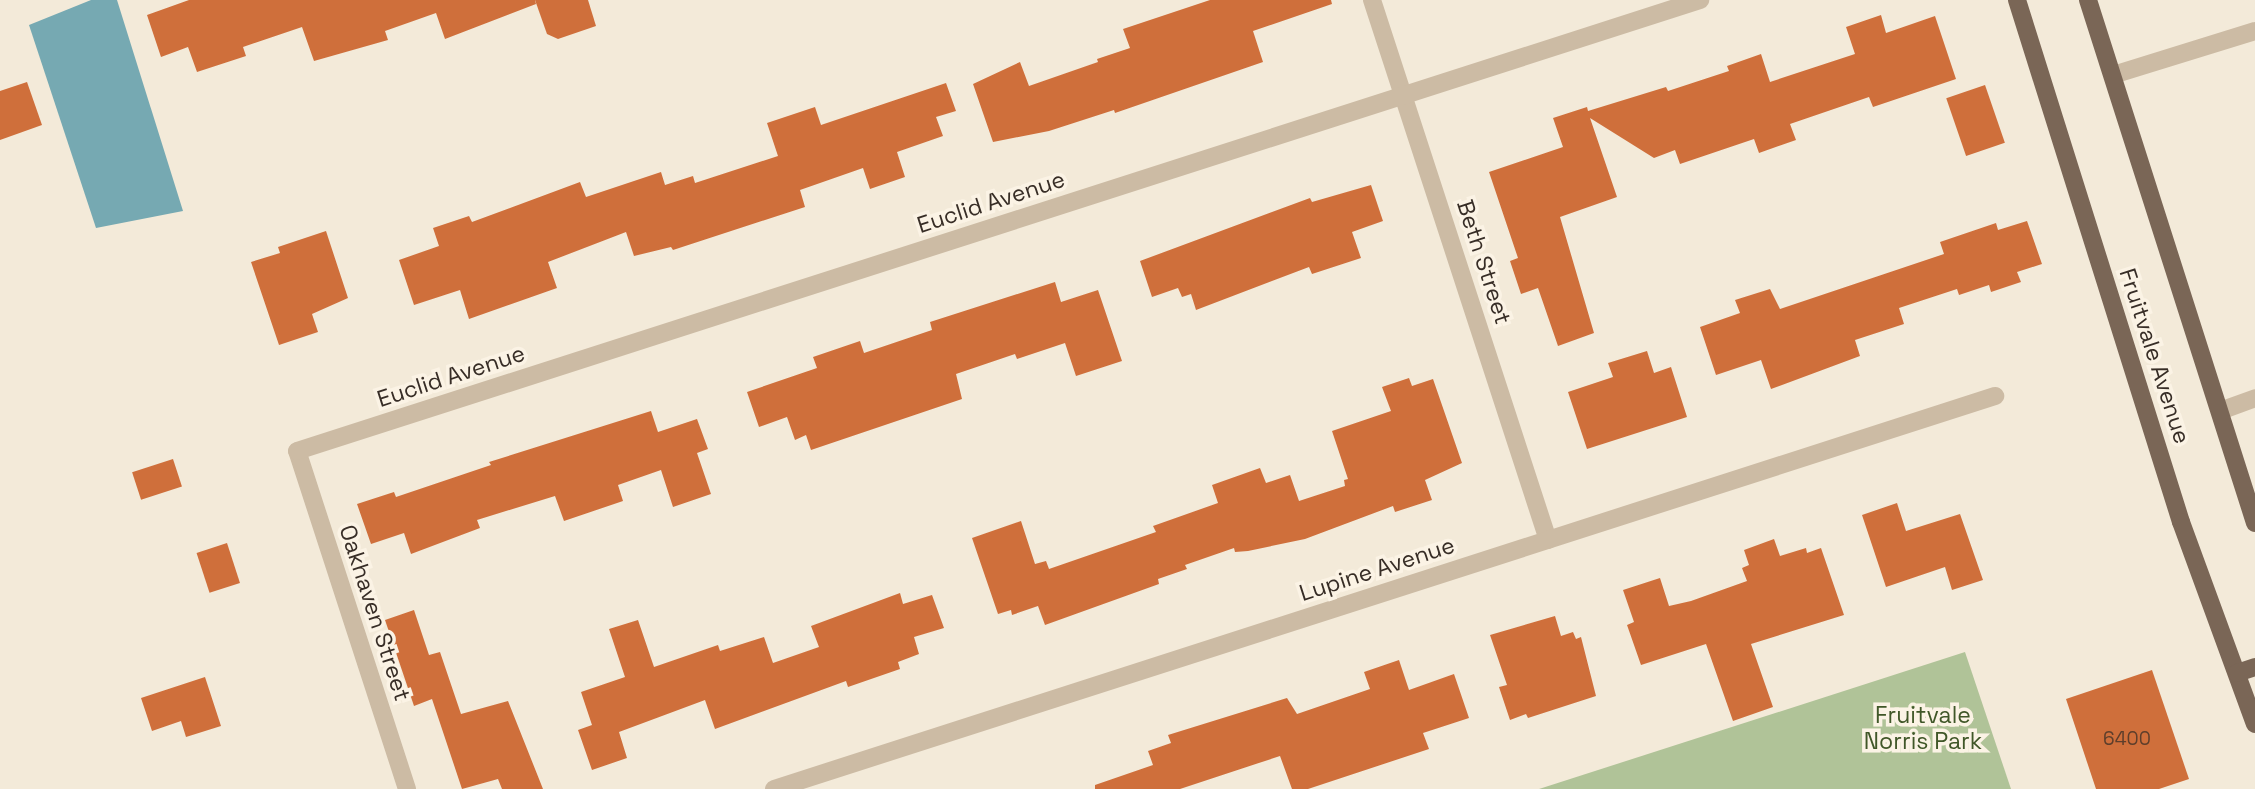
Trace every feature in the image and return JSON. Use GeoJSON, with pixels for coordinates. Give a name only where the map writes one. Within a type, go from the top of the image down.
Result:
{"type":"FeatureCollection","features":[{"type":"Feature","properties":{"kind":"main road","name":"Fruitvale Avenue"},"geometry":{"type":"LineString","coordinates":[[2017,0],[2181,522],[2255,724]]}},
{"type":"Feature","properties":{"kind":"main road","name":"Fruitvale Avenue"},"geometry":{"type":"LineString","coordinates":[[2088,0],[2220,411],[2251,498],[2255,523]]}},
{"type":"Feature","properties":{"kind":"main road"},"geometry":{"type":"LineString","coordinates":[[2237,673],[2255,667]]}},
{"type":"Feature","properties":{"kind":"street","name":"Beth Street"},"geometry":{"type":"LineString","coordinates":[[1372,0],[1549,540]]}},
{"type":"Feature","properties":{"kind":"street","name":"Euclid Avenue"},"geometry":{"type":"LineString","coordinates":[[297,452],[1700,0]]}},
{"type":"Feature","properties":{"kind":"street"},"geometry":{"type":"LineString","coordinates":[[2113,75],[2255,31]]}},
{"type":"Feature","properties":{"kind":"street","name":"Lupine Avenue"},"geometry":{"type":"LineString","coordinates":[[774,789],[1995,396]]}},
{"type":"Feature","properties":{"kind":"street"},"geometry":{"type":"LineString","coordinates":[[2220,411],[2255,398]]}},
{"type":"Feature","properties":{"kind":"street","name":"Oakhaven Street"},"geometry":{"type":"LineString","coordinates":[[297,452],[407,789]]}},
{"type":"Feature","properties":{"kind":"green space","name":"Fruitvale Norris Park"},"geometry":{"type":"Polygon","coordinates":[[[1965,652],[2011,789],[1539,789],[1965,652]]]}},
{"type":"Feature","properties":{"kind":"water"},"geometry":{"type":"Polygon","coordinates":[[[91,0],[117,0],[183,211],[96,228],[29,25],[91,0]]]}},
{"type":"Feature","properties":{"kind":"building"},"geometry":{"type":"Polygon","coordinates":[[[189,0],[535,0],[536,4],[445,39],[436,13],[385,31],[388,40],[314,61],[302,27],[243,47],[246,56],[197,72],[188,47],[161,57],[147,15],[189,0]]]}},
{"type":"Feature","properties":{"kind":"building"},"geometry":{"type":"Polygon","coordinates":[[[535,0],[588,0],[596,26],[558,39],[547,34],[535,0]]]}},
{"type":"Feature","properties":{"kind":"building"},"geometry":{"type":"Polygon","coordinates":[[[1210,0],[1331,0],[1332,4],[1253,31],[1263,62],[1115,113],[1114,110],[1049,131],[993,142],[973,84],[1020,62],[1029,86],[1098,62],[1097,59],[1130,48],[1123,29],[1210,0]]]}},
{"type":"Feature","properties":{"kind":"building"},"geometry":{"type":"Polygon","coordinates":[[[1881,15],[1886,33],[1935,16],[1956,79],[1873,107],[1869,97],[1790,124],[1796,140],[1759,153],[1754,139],[1680,164],[1675,150],[1654,158],[1590,118],[1617,197],[1560,217],[1594,333],[1558,346],[1538,288],[1521,294],[1510,261],[1518,258],[1489,172],[1563,147],[1553,118],[1587,107],[1588,111],[1666,87],[1668,91],[1729,71],[1727,66],[1761,54],[1770,82],[1855,54],[1846,27],[1881,15]]]}},
{"type":"Feature","properties":{"kind":"building"},"geometry":{"type":"Polygon","coordinates":[[[27,82],[42,125],[0,140],[0,91],[27,82]]]}},
{"type":"Feature","properties":{"kind":"building"},"geometry":{"type":"Polygon","coordinates":[[[946,83],[956,111],[936,117],[943,136],[897,152],[905,177],[870,189],[863,168],[800,190],[805,207],[673,250],[671,247],[634,256],[626,232],[548,262],[557,288],[469,319],[460,290],[414,305],[399,260],[439,246],[433,228],[469,216],[472,222],[580,182],[586,197],[661,172],[665,185],[693,176],[695,183],[778,156],[767,123],[815,107],[821,125],[946,83]]]}},
{"type":"Feature","properties":{"kind":"building"},"geometry":{"type":"Polygon","coordinates":[[[1985,85],[2005,143],[1966,156],[1946,98],[1985,85]]]}},
{"type":"Feature","properties":{"kind":"building"},"geometry":{"type":"Polygon","coordinates":[[[1371,185],[1383,221],[1352,232],[1361,258],[1312,274],[1309,267],[1196,310],[1191,294],[1182,297],[1178,288],[1152,297],[1140,261],[1310,198],[1312,202],[1371,185]]]}},
{"type":"Feature","properties":{"kind":"building"},"geometry":{"type":"Polygon","coordinates":[[[2027,221],[2042,264],[2017,272],[2021,282],[1991,292],[1989,285],[1959,295],[1957,289],[1899,308],[1904,324],[1855,340],[1860,356],[1771,389],[1761,360],[1716,375],[1700,327],[1740,313],[1735,300],[1770,289],[1780,309],[1944,254],[1940,242],[1996,223],[1998,230],[2027,221]]]}},
{"type":"Feature","properties":{"kind":"building"},"geometry":{"type":"Polygon","coordinates":[[[326,231],[348,298],[312,314],[318,332],[279,345],[251,262],[280,253],[278,247],[326,231]]]}},
{"type":"Feature","properties":{"kind":"building"},"geometry":{"type":"Polygon","coordinates":[[[1055,282],[1061,302],[1098,290],[1122,361],[1076,376],[1065,343],[1017,359],[1015,354],[956,374],[962,399],[811,450],[806,435],[795,440],[787,417],[759,427],[747,392],[817,368],[813,357],[860,341],[864,353],[932,330],[930,322],[1055,282]]]}},
{"type":"Feature","properties":{"kind":"building"},"geometry":{"type":"Polygon","coordinates":[[[1647,351],[1654,373],[1671,367],[1687,417],[1587,449],[1568,392],[1613,377],[1608,363],[1647,351]]]}},
{"type":"Feature","properties":{"kind":"building"},"geometry":{"type":"Polygon","coordinates":[[[1409,378],[1412,386],[1433,379],[1462,463],[1425,480],[1432,500],[1395,512],[1393,506],[1305,539],[1248,551],[1235,552],[1234,548],[1185,565],[1187,569],[1158,579],[1159,584],[1045,625],[1038,606],[1012,615],[1011,610],[998,614],[972,538],[1021,521],[1035,564],[1046,561],[1049,569],[1156,532],[1153,526],[1218,503],[1212,485],[1260,468],[1266,483],[1290,475],[1299,501],[1345,486],[1344,480],[1348,479],[1332,431],[1391,411],[1382,387],[1409,378]]]}},
{"type":"Feature","properties":{"kind":"building"},"geometry":{"type":"Polygon","coordinates":[[[651,411],[658,432],[697,419],[708,449],[697,453],[711,494],[673,507],[661,470],[618,485],[623,501],[564,521],[555,496],[477,520],[480,528],[411,554],[404,533],[371,544],[357,504],[394,492],[396,497],[491,465],[489,462],[651,411]]]}},
{"type":"Feature","properties":{"kind":"building"},"geometry":{"type":"Polygon","coordinates":[[[173,459],[182,487],[141,500],[132,472],[173,459]]]}},
{"type":"Feature","properties":{"kind":"building"},"geometry":{"type":"Polygon","coordinates":[[[1897,503],[1906,531],[1960,514],[1983,580],[1952,590],[1945,567],[1886,587],[1862,515],[1897,503]]]}},
{"type":"Feature","properties":{"kind":"building"},"geometry":{"type":"Polygon","coordinates":[[[1774,539],[1780,556],[1806,548],[1807,553],[1821,548],[1844,615],[1751,644],[1773,707],[1733,721],[1706,644],[1641,665],[1627,625],[1634,622],[1623,590],[1660,578],[1669,606],[1691,601],[1747,581],[1742,568],[1749,565],[1744,550],[1774,539]]]}},
{"type":"Feature","properties":{"kind":"building"},"geometry":{"type":"Polygon","coordinates":[[[227,543],[240,583],[210,593],[197,553],[227,543]]]}},
{"type":"Feature","properties":{"kind":"building"},"geometry":{"type":"Polygon","coordinates":[[[900,593],[903,604],[932,595],[944,628],[914,637],[919,654],[898,662],[900,669],[848,687],[846,681],[715,729],[705,700],[619,732],[627,758],[592,770],[578,730],[592,725],[581,692],[625,677],[609,629],[638,620],[654,667],[718,645],[720,651],[764,637],[773,663],[819,647],[811,626],[900,593]]]}},
{"type":"Feature","properties":{"kind":"building"},"geometry":{"type":"Polygon","coordinates":[[[414,610],[429,655],[440,652],[461,714],[508,701],[543,789],[502,789],[498,779],[462,789],[432,699],[414,706],[385,620],[414,610]]]}},
{"type":"Feature","properties":{"kind":"building"},"geometry":{"type":"Polygon","coordinates":[[[1555,616],[1561,636],[1573,632],[1576,639],[1581,637],[1596,696],[1528,718],[1526,714],[1510,720],[1499,687],[1507,685],[1490,635],[1555,616]]]}},
{"type":"Feature","properties":{"kind":"building"},"geometry":{"type":"Polygon","coordinates":[[[1399,660],[1409,690],[1454,674],[1469,718],[1423,733],[1429,749],[1308,789],[1292,789],[1280,756],[1180,789],[1095,789],[1095,785],[1153,765],[1148,751],[1171,743],[1168,735],[1287,698],[1297,714],[1370,689],[1364,672],[1399,660]]]}},
{"type":"Feature","properties":{"kind":"building"},"geometry":{"type":"Polygon","coordinates":[[[2152,670],[2189,779],[2159,789],[2096,789],[2066,699],[2152,670]]]}},
{"type":"Feature","properties":{"kind":"building"},"geometry":{"type":"Polygon","coordinates":[[[205,677],[221,726],[186,737],[181,721],[152,731],[141,698],[205,677]]]}}]}
